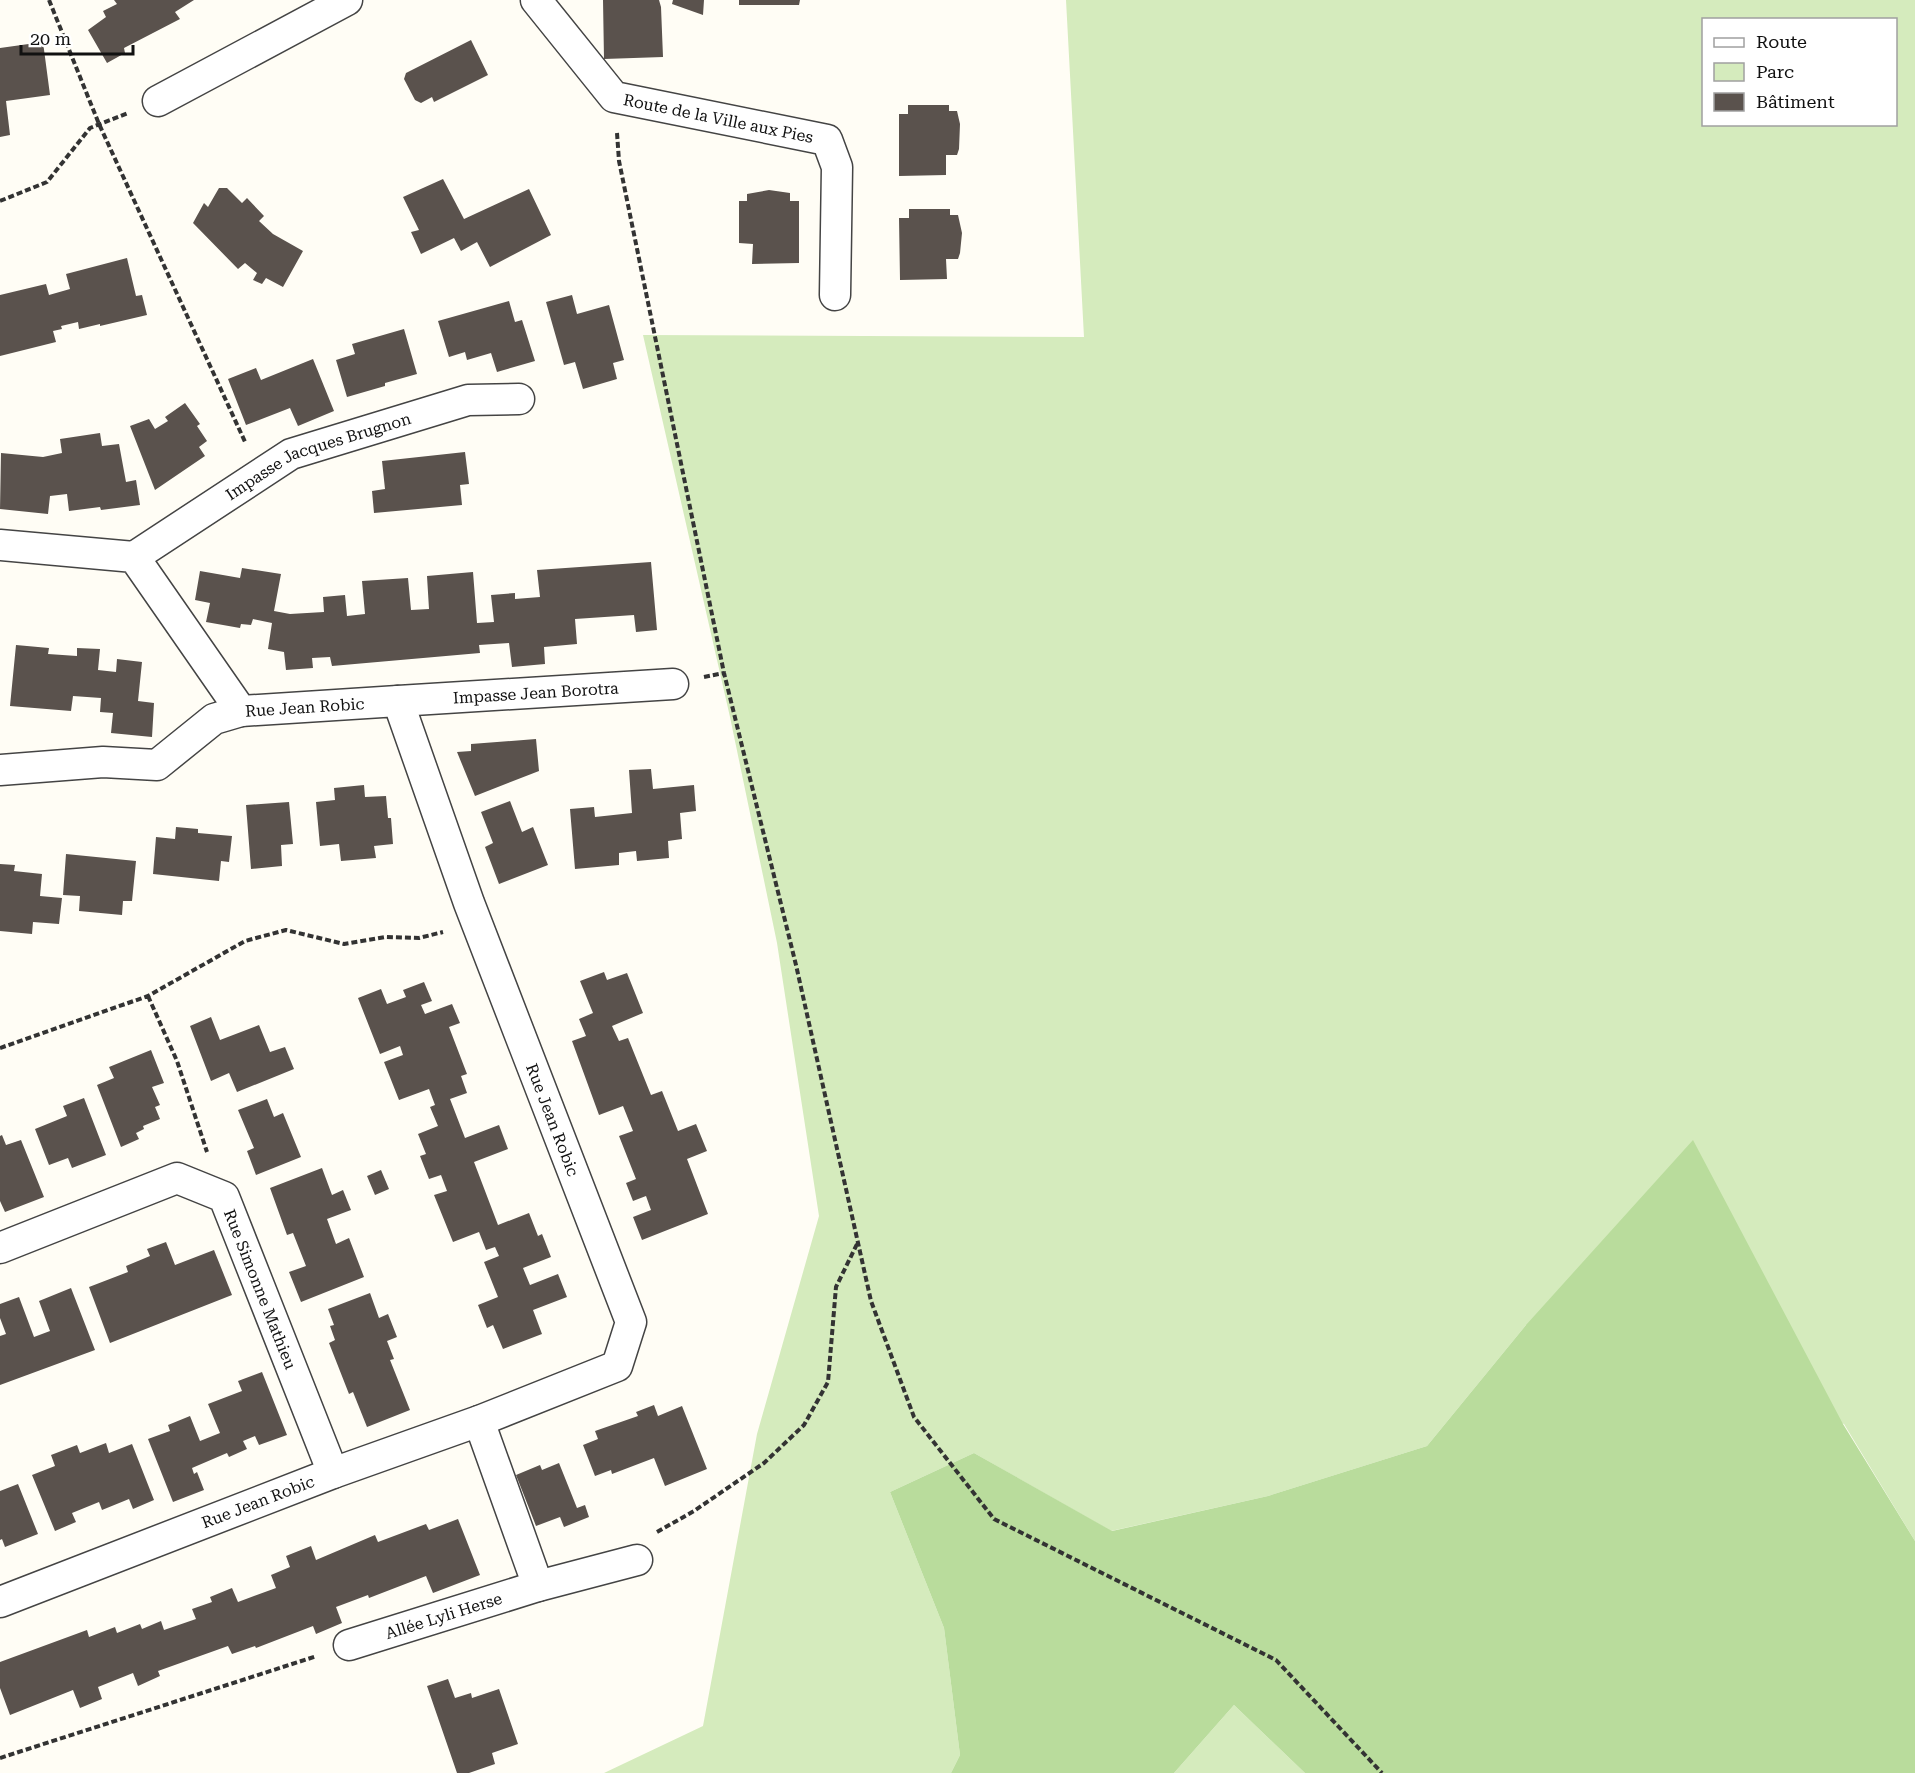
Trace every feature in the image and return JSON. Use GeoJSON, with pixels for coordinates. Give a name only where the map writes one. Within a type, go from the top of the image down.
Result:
{"type":"FeatureCollection","features":[{"type":"Feature","properties":{"kind":"street"},"geometry":{"type":"LineString","coordinates":[[158,101],[347,0]]}},
{"type":"Feature","properties":{"kind":"street","name":"Route de la Ville aux Pies"},"geometry":{"type":"LineString","coordinates":[[536,0],[614,97],[826,140],[837,167],[835,295]]}},
{"type":"Feature","properties":{"kind":"street","name":"Impasse Jacques Brugnon"},"geometry":{"type":"LineString","coordinates":[[134,557],[291,454],[468,400],[519,399]]}},
{"type":"Feature","properties":{"kind":"street"},"geometry":{"type":"LineString","coordinates":[[0,545],[134,557]]}},
{"type":"Feature","properties":{"kind":"street","name":"Rue Jean Robic"},"geometry":{"type":"LineString","coordinates":[[0,1602],[333,1473],[479,1421],[617,1366],[632,1322],[469,903],[398,701],[241,711],[134,557]]}},
{"type":"Feature","properties":{"kind":"street","name":"Impasse Jean Borotra"},"geometry":{"type":"LineString","coordinates":[[398,701],[673,684]]}},
{"type":"Feature","properties":{"kind":"street"},"geometry":{"type":"LineString","coordinates":[[0,770],[103,762],[157,765],[214,719],[241,711]]}},
{"type":"Feature","properties":{"kind":"street","name":"Rue Simonne Mathieu"},"geometry":{"type":"LineString","coordinates":[[0,1248],[177,1178],[224,1197],[333,1473]]}},
{"type":"Feature","properties":{"kind":"street"},"geometry":{"type":"LineString","coordinates":[[479,1421],[538,1586]]}},
{"type":"Feature","properties":{"kind":"street","name":"Allée Lyli Herse"},"geometry":{"type":"LineString","coordinates":[[349,1645],[538,1586],[637,1560]]}},
{"type":"Feature","properties":{"kind":"path"},"geometry":{"type":"LineString","coordinates":[[49,0],[99,124],[260,475]]}},
{"type":"Feature","properties":{"kind":"path"},"geometry":{"type":"LineString","coordinates":[[614,97],[619,161],[724,673],[795,965],[871,1300],[914,1417],[994,1520],[1276,1660],[1382,1773]]}},
{"type":"Feature","properties":{"kind":"path"},"geometry":{"type":"LineString","coordinates":[[0,201],[47,182],[90,128],[158,101]]}},
{"type":"Feature","properties":{"kind":"path"},"geometry":{"type":"LineString","coordinates":[[0,1048],[148,996],[245,940],[286,930],[344,944],[386,937],[419,938],[447,932],[469,903]]}},
{"type":"Feature","properties":{"kind":"path"},"geometry":{"type":"LineString","coordinates":[[148,996],[177,1061],[224,1197]]}},
{"type":"Feature","properties":{"kind":"path"},"geometry":{"type":"LineString","coordinates":[[637,1560],[645,1538],[694,1511],[764,1463],[804,1425],[828,1382],[836,1287],[859,1242]]}},
{"type":"Feature","properties":{"kind":"path"},"geometry":{"type":"LineString","coordinates":[[0,1758],[349,1645]]}},
{"type":"Feature","properties":{"kind":"green space"},"geometry":{"type":"Polygon","coordinates":[[[1066,0],[1915,0],[1915,1541],[1844,1424],[1526,1325],[1427,1446],[1268,1496],[1111,1531],[974,1453],[890,1492],[944,1628],[960,1755],[951,1773],[604,1773],[703,1726],[757,1434],[819,1216],[777,943],[730,717],[643,335],[1084,337],[1066,0]]]}},
{"type":"Feature","properties":{"kind":"green space"},"geometry":{"type":"Polygon","coordinates":[[[1693,1140],[1843,1424],[1915,1541],[1915,1773],[1305,1773],[1234,1705],[1174,1773],[951,1773],[960,1755],[944,1628],[890,1492],[974,1453],[1112,1531],[1268,1496],[1427,1446],[1526,1325],[1693,1140]]]}},
{"type":"Feature","properties":{"kind":"green space"},"geometry":{"type":"Polygon","coordinates":[[[1234,1705],[1305,1773],[1174,1773],[1234,1705]]]}},
{"type":"Feature","properties":{"kind":"building"},"geometry":{"type":"Polygon","coordinates":[[[114,0],[194,0],[175,12],[180,19],[124,48],[125,53],[107,63],[88,30],[106,17],[103,11],[117,4],[114,0]]]}},
{"type":"Feature","properties":{"kind":"building"},"geometry":{"type":"Polygon","coordinates":[[[603,0],[659,0],[663,57],[604,59],[603,0]]]}},
{"type":"Feature","properties":{"kind":"building"},"geometry":{"type":"Polygon","coordinates":[[[673,0],[704,0],[703,15],[672,4],[673,0]]]}},
{"type":"Feature","properties":{"kind":"building"},"geometry":{"type":"Polygon","coordinates":[[[739,0],[800,0],[799,5],[739,5],[739,0]]]}},
{"type":"Feature","properties":{"kind":"building"},"geometry":{"type":"Polygon","coordinates":[[[471,40],[488,75],[434,102],[432,97],[421,103],[415,100],[404,79],[406,73],[471,40]]]}},
{"type":"Feature","properties":{"kind":"building"},"geometry":{"type":"Polygon","coordinates":[[[43,42],[50,95],[6,101],[10,135],[0,137],[0,48],[43,42]]]}},
{"type":"Feature","properties":{"kind":"building"},"geometry":{"type":"Polygon","coordinates":[[[908,105],[949,105],[949,111],[957,111],[960,124],[959,149],[957,155],[946,155],[946,175],[899,176],[899,114],[908,114],[908,105]]]}},
{"type":"Feature","properties":{"kind":"building"},"geometry":{"type":"Polygon","coordinates":[[[443,179],[464,219],[529,189],[551,235],[490,267],[477,242],[461,251],[454,238],[421,254],[411,232],[419,230],[403,197],[443,179]]]}},
{"type":"Feature","properties":{"kind":"building"},"geometry":{"type":"Polygon","coordinates":[[[219,188],[227,188],[242,203],[247,198],[264,216],[259,221],[273,234],[303,251],[283,287],[266,278],[262,284],[253,280],[257,273],[245,263],[238,269],[193,223],[204,203],[208,207],[219,188]]]}},
{"type":"Feature","properties":{"kind":"building"},"geometry":{"type":"Polygon","coordinates":[[[769,190],[790,193],[790,201],[799,201],[799,263],[752,264],[753,244],[739,243],[739,201],[747,201],[747,194],[769,190]]]}},
{"type":"Feature","properties":{"kind":"building"},"geometry":{"type":"Polygon","coordinates":[[[909,209],[950,209],[950,215],[958,215],[962,233],[960,253],[958,259],[946,259],[947,279],[900,280],[899,218],[909,218],[909,209]]]}},
{"type":"Feature","properties":{"kind":"building"},"geometry":{"type":"Polygon","coordinates":[[[127,258],[136,296],[142,295],[147,315],[79,329],[78,322],[61,326],[62,329],[53,331],[56,342],[0,356],[0,295],[46,284],[49,295],[70,289],[66,274],[127,258]]]}},
{"type":"Feature","properties":{"kind":"building"},"geometry":{"type":"Polygon","coordinates":[[[572,295],[577,314],[609,305],[624,360],[613,363],[617,379],[583,389],[575,362],[564,365],[546,302],[572,295]]]}},
{"type":"Feature","properties":{"kind":"building"},"geometry":{"type":"Polygon","coordinates":[[[509,301],[515,322],[522,320],[535,361],[497,372],[491,353],[467,360],[465,352],[449,357],[438,321],[509,301]]]}},
{"type":"Feature","properties":{"kind":"building"},"geometry":{"type":"Polygon","coordinates":[[[404,329],[417,374],[347,397],[336,360],[355,354],[352,344],[404,329]]]}},
{"type":"Feature","properties":{"kind":"building"},"geometry":{"type":"Polygon","coordinates":[[[313,359],[334,411],[298,426],[290,408],[246,425],[228,379],[256,368],[261,380],[313,359]]]}},
{"type":"Feature","properties":{"kind":"building"},"geometry":{"type":"Polygon","coordinates":[[[185,403],[200,424],[197,426],[207,441],[199,447],[205,456],[155,490],[130,426],[149,419],[155,429],[168,421],[165,417],[185,403]]]}},
{"type":"Feature","properties":{"kind":"building"},"geometry":{"type":"Polygon","coordinates":[[[100,433],[102,446],[119,444],[126,482],[136,480],[140,505],[69,511],[67,494],[50,496],[48,514],[0,509],[1,453],[43,457],[62,453],[60,439],[100,433]]]}},
{"type":"Feature","properties":{"kind":"building"},"geometry":{"type":"Polygon","coordinates":[[[465,452],[469,484],[460,485],[462,505],[374,513],[372,491],[385,489],[382,461],[465,452]]]}},
{"type":"Feature","properties":{"kind":"building"},"geometry":{"type":"Polygon","coordinates":[[[651,562],[657,630],[636,632],[634,615],[575,619],[577,644],[544,647],[545,664],[512,667],[509,643],[479,645],[480,653],[332,666],[330,657],[312,658],[313,668],[286,670],[284,652],[268,649],[272,623],[253,619],[251,625],[241,624],[240,628],[206,622],[210,603],[195,600],[200,571],[240,578],[242,568],[281,574],[274,611],[290,614],[324,612],[323,597],[345,595],[347,616],[365,614],[362,581],[408,578],[411,610],[429,609],[427,576],[473,572],[477,623],[494,622],[491,595],[515,593],[515,599],[540,597],[537,570],[651,562]]]}},
{"type":"Feature","properties":{"kind":"building"},"geometry":{"type":"Polygon","coordinates":[[[16,645],[49,648],[48,654],[77,656],[77,648],[100,649],[98,670],[116,672],[117,659],[142,662],[138,701],[154,703],[152,737],[111,733],[113,713],[100,712],[101,698],[73,696],[71,711],[10,706],[16,645]]]}},
{"type":"Feature","properties":{"kind":"building"},"geometry":{"type":"Polygon","coordinates":[[[536,739],[539,771],[475,796],[457,752],[471,751],[471,744],[536,739]]]}},
{"type":"Feature","properties":{"kind":"building"},"geometry":{"type":"Polygon","coordinates":[[[651,769],[653,789],[694,785],[696,811],[680,813],[682,839],[668,841],[669,858],[637,861],[636,851],[619,853],[619,865],[575,869],[570,809],[594,807],[595,817],[632,813],[629,770],[651,769]]]}},
{"type":"Feature","properties":{"kind":"building"},"geometry":{"type":"Polygon","coordinates":[[[364,785],[365,797],[386,796],[393,844],[374,846],[376,858],[341,861],[339,844],[320,846],[316,802],[335,800],[334,788],[364,785]]]}},
{"type":"Feature","properties":{"kind":"building"},"geometry":{"type":"Polygon","coordinates":[[[510,801],[522,832],[533,827],[548,865],[499,884],[485,847],[493,843],[481,812],[510,801]]]}},
{"type":"Feature","properties":{"kind":"building"},"geometry":{"type":"Polygon","coordinates":[[[289,802],[293,844],[281,845],[282,866],[251,869],[246,805],[289,802]]]}},
{"type":"Feature","properties":{"kind":"building"},"geometry":{"type":"Polygon","coordinates":[[[176,827],[198,829],[198,833],[232,836],[229,862],[221,861],[219,881],[153,874],[156,837],[175,839],[176,827]]]}},
{"type":"Feature","properties":{"kind":"building"},"geometry":{"type":"Polygon","coordinates":[[[66,854],[136,861],[132,901],[123,901],[122,915],[79,911],[80,896],[63,895],[66,854]]]}},
{"type":"Feature","properties":{"kind":"building"},"geometry":{"type":"Polygon","coordinates":[[[0,864],[15,865],[14,871],[42,874],[40,896],[62,898],[59,924],[33,922],[32,934],[0,931],[0,864]]]}},
{"type":"Feature","properties":{"kind":"building"},"geometry":{"type":"Polygon","coordinates":[[[604,972],[607,980],[627,973],[643,1013],[612,1026],[619,1041],[628,1038],[651,1095],[662,1091],[678,1131],[696,1124],[707,1151],[687,1159],[708,1214],[642,1240],[633,1217],[651,1210],[646,1196],[633,1201],[626,1183],[636,1179],[619,1136],[633,1131],[623,1106],[599,1115],[572,1041],[586,1036],[579,1019],[593,1013],[580,981],[604,972]]]}},
{"type":"Feature","properties":{"kind":"building"},"geometry":{"type":"Polygon","coordinates":[[[424,982],[432,1001],[421,1005],[425,1014],[452,1004],[460,1023],[449,1027],[467,1074],[461,1076],[467,1093],[450,1099],[465,1138],[499,1125],[508,1149],[474,1162],[498,1225],[529,1213],[538,1236],[542,1234],[551,1257],[523,1268],[530,1285],[558,1274],[567,1297],[533,1310],[542,1334],[503,1349],[493,1325],[487,1328],[478,1305],[498,1297],[484,1262],[499,1256],[495,1247],[486,1250],[479,1232],[453,1242],[434,1195],[447,1191],[441,1175],[429,1179],[420,1156],[426,1154],[418,1134],[438,1126],[430,1107],[435,1105],[429,1089],[399,1100],[384,1062],[403,1055],[400,1046],[380,1054],[358,998],[381,989],[387,1004],[406,997],[403,990],[424,982]]]}},
{"type":"Feature","properties":{"kind":"building"},"geometry":{"type":"Polygon","coordinates":[[[211,1017],[220,1040],[259,1025],[270,1052],[285,1047],[294,1069],[237,1092],[229,1073],[211,1081],[190,1026],[211,1017]]]}},
{"type":"Feature","properties":{"kind":"building"},"geometry":{"type":"Polygon","coordinates":[[[151,1050],[164,1083],[152,1087],[160,1105],[155,1107],[160,1119],[143,1126],[144,1129],[136,1133],[139,1139],[121,1147],[97,1085],[114,1078],[109,1067],[151,1050]]]}},
{"type":"Feature","properties":{"kind":"building"},"geometry":{"type":"Polygon","coordinates":[[[84,1098],[106,1155],[72,1168],[68,1158],[49,1165],[35,1129],[67,1116],[63,1106],[84,1098]]]}},
{"type":"Feature","properties":{"kind":"building"},"geometry":{"type":"Polygon","coordinates":[[[267,1099],[274,1117],[283,1113],[301,1157],[256,1175],[247,1151],[254,1148],[238,1110],[267,1099]]]}},
{"type":"Feature","properties":{"kind":"building"},"geometry":{"type":"Polygon","coordinates":[[[2,1135],[6,1145],[21,1140],[44,1197],[5,1212],[0,1201],[0,1136],[2,1135]]]}},
{"type":"Feature","properties":{"kind":"building"},"geometry":{"type":"Polygon","coordinates":[[[322,1168],[332,1195],[343,1190],[351,1210],[327,1219],[336,1244],[349,1238],[364,1277],[301,1302],[289,1272],[306,1266],[293,1233],[287,1235],[270,1188],[322,1168]]]}},
{"type":"Feature","properties":{"kind":"building"},"geometry":{"type":"Polygon","coordinates":[[[381,1170],[389,1189],[375,1195],[367,1176],[381,1170]]]}},
{"type":"Feature","properties":{"kind":"building"},"geometry":{"type":"Polygon","coordinates":[[[166,1242],[175,1265],[214,1250],[232,1295],[110,1343],[89,1287],[128,1272],[126,1266],[150,1256],[147,1249],[166,1242]]]}},
{"type":"Feature","properties":{"kind":"building"},"geometry":{"type":"Polygon","coordinates":[[[71,1288],[95,1350],[0,1385],[0,1336],[6,1334],[0,1318],[0,1304],[19,1297],[34,1337],[50,1331],[39,1301],[71,1288]]]}},
{"type":"Feature","properties":{"kind":"building"},"geometry":{"type":"Polygon","coordinates":[[[370,1293],[379,1318],[388,1314],[397,1337],[387,1341],[394,1359],[390,1360],[410,1410],[367,1427],[353,1392],[349,1394],[329,1343],[335,1340],[330,1326],[334,1325],[328,1309],[370,1293]]]}},
{"type":"Feature","properties":{"kind":"building"},"geometry":{"type":"Polygon","coordinates":[[[262,1372],[287,1435],[259,1445],[255,1436],[243,1441],[247,1449],[229,1457],[227,1453],[192,1468],[194,1474],[197,1472],[204,1490],[173,1502],[148,1439],[170,1431],[168,1425],[190,1416],[200,1441],[220,1433],[208,1404],[242,1391],[238,1381],[262,1372]]]}},
{"type":"Feature","properties":{"kind":"building"},"geometry":{"type":"Polygon","coordinates":[[[654,1405],[658,1416],[682,1406],[707,1469],[665,1486],[654,1458],[612,1474],[611,1470],[595,1476],[583,1445],[598,1439],[595,1431],[638,1416],[636,1412],[654,1405]]]}},
{"type":"Feature","properties":{"kind":"building"},"geometry":{"type":"Polygon","coordinates":[[[106,1443],[109,1453],[132,1444],[154,1500],[133,1509],[129,1499],[102,1510],[99,1502],[72,1513],[76,1522],[55,1531],[32,1475],[55,1466],[51,1455],[77,1445],[80,1453],[106,1443]]]}},
{"type":"Feature","properties":{"kind":"building"},"geometry":{"type":"Polygon","coordinates":[[[559,1463],[577,1508],[585,1505],[589,1517],[564,1527],[560,1517],[536,1526],[516,1475],[540,1465],[542,1470],[559,1463]]]}},
{"type":"Feature","properties":{"kind":"building"},"geometry":{"type":"Polygon","coordinates":[[[18,1484],[38,1534],[5,1547],[2,1539],[0,1540],[0,1491],[18,1484]]]}},
{"type":"Feature","properties":{"kind":"building"},"geometry":{"type":"Polygon","coordinates":[[[458,1519],[480,1575],[433,1593],[426,1576],[369,1598],[368,1595],[336,1607],[342,1623],[316,1634],[313,1626],[256,1648],[255,1646],[232,1654],[228,1646],[158,1671],[160,1676],[138,1686],[133,1673],[98,1687],[102,1699],[80,1708],[73,1690],[10,1715],[0,1688],[0,1662],[87,1630],[89,1637],[115,1627],[117,1633],[140,1624],[142,1629],[161,1621],[164,1630],[196,1619],[192,1609],[212,1602],[210,1597],[232,1588],[238,1602],[276,1588],[271,1575],[290,1567],[286,1556],[311,1546],[316,1560],[375,1535],[378,1542],[426,1524],[429,1530],[458,1519]]]}},
{"type":"Feature","properties":{"kind":"building"},"geometry":{"type":"Polygon","coordinates":[[[448,1679],[455,1698],[471,1693],[472,1698],[499,1689],[518,1744],[492,1753],[495,1764],[469,1773],[457,1773],[427,1686],[448,1679]]]}}]}
